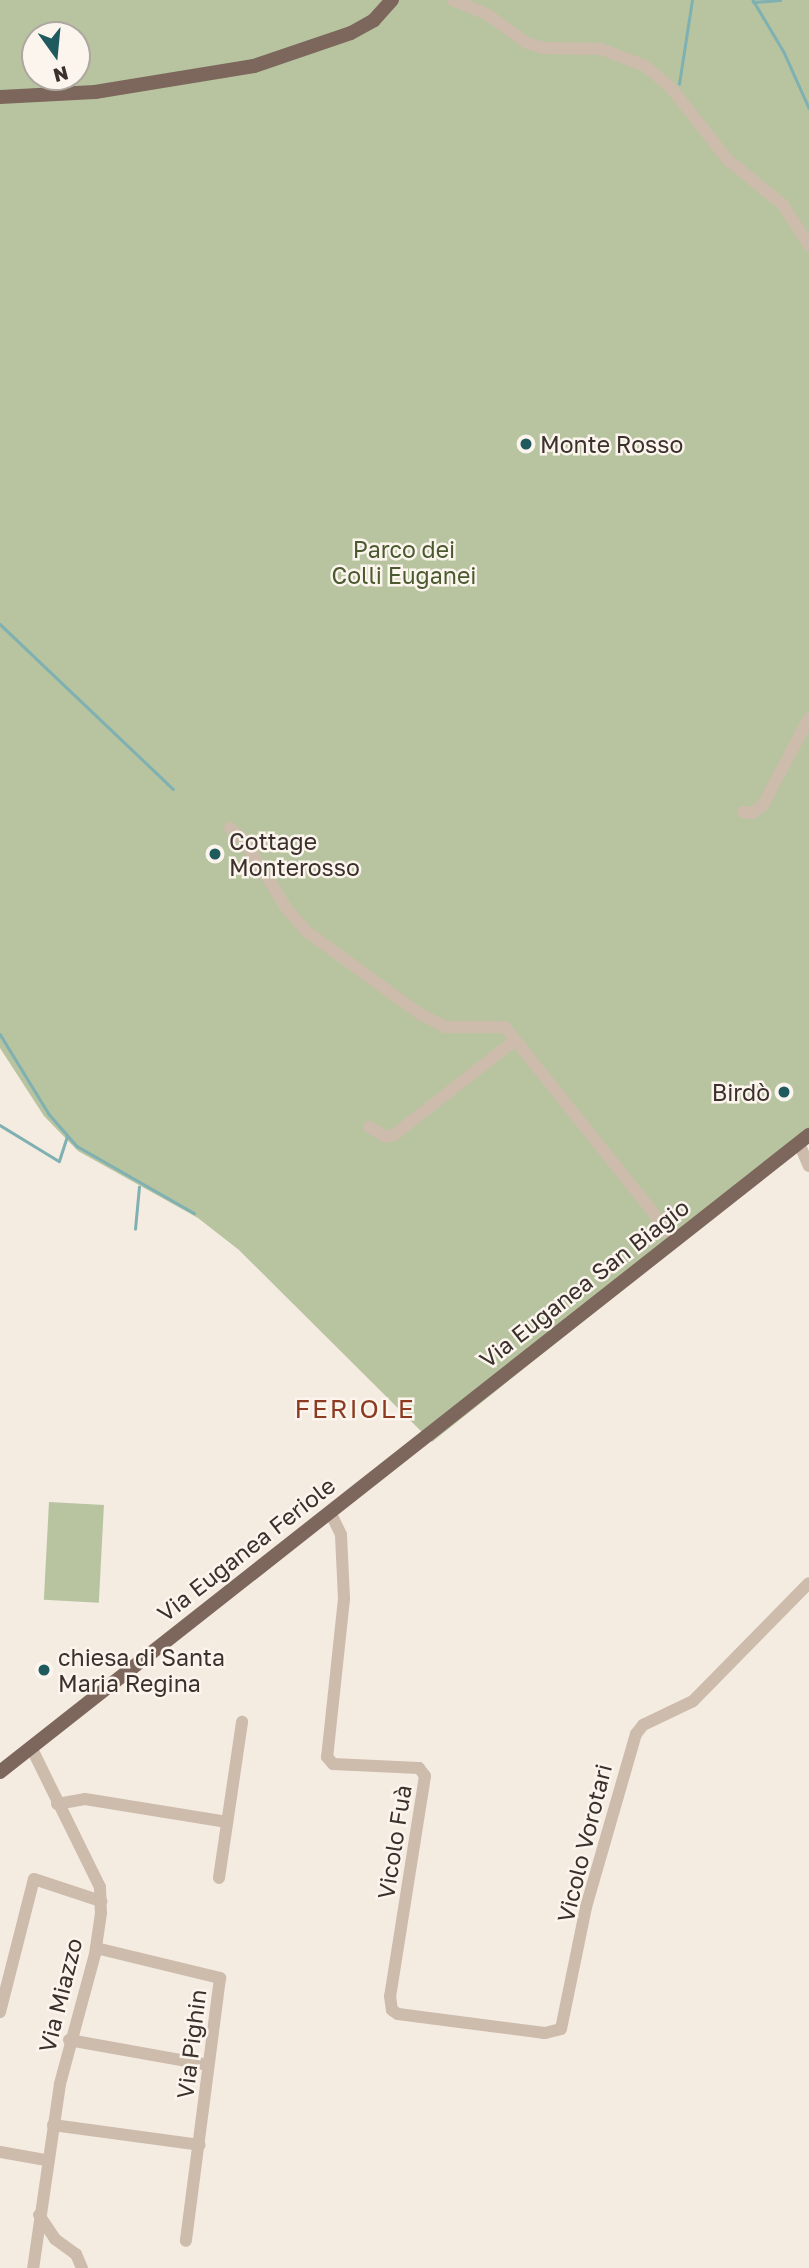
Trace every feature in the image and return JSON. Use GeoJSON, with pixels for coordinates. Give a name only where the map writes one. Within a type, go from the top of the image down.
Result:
{"type":"FeatureCollection","features":[{"type":"Feature","properties":{"kind":"main road"},"geometry":{"type":"LineString","coordinates":[[0,97],[95,92],[254,66],[351,33],[374,20],[392,0]]}},
{"type":"Feature","properties":{"kind":"main road","name":"Via Euganea San Biagio"},"geometry":{"type":"LineString","coordinates":[[388,1467],[804,1139]]}},
{"type":"Feature","properties":{"kind":"main road","name":"Via Euganea Feriole"},"geometry":{"type":"LineString","coordinates":[[0,1772],[388,1467]]}},
{"type":"Feature","properties":{"kind":"street"},"geometry":{"type":"LineString","coordinates":[[453,0],[488,15],[527,43],[544,48],[601,49],[645,66],[673,89],[727,159],[783,205],[809,245]]}},
{"type":"Feature","properties":{"kind":"street"},"geometry":{"type":"LineString","coordinates":[[743,812],[753,813],[763,805],[809,718]]}},
{"type":"Feature","properties":{"kind":"street"},"geometry":{"type":"LineString","coordinates":[[230,828],[244,840],[287,909],[306,931],[420,1014],[444,1027],[505,1027],[675,1240]]}},
{"type":"Feature","properties":{"kind":"street"},"geometry":{"type":"LineString","coordinates":[[369,1127],[386,1137],[394,1135],[515,1040]]}},
{"type":"Feature","properties":{"kind":"street"},"geometry":{"type":"LineString","coordinates":[[804,1139],[809,1166]]}},
{"type":"Feature","properties":{"kind":"street","name":"Vicolo Fuà"},"geometry":{"type":"LineString","coordinates":[[330,1512],[341,1535],[344,1599],[327,1757],[333,1764],[419,1768],[425,1776],[390,1996],[392,2010],[398,2014]]}},
{"type":"Feature","properties":{"kind":"street","name":"Vicolo Vorotari"},"geometry":{"type":"LineString","coordinates":[[398,2014],[545,2033],[561,2029],[598,1860],[636,1734],[643,1725],[693,1701],[809,1583]]}},
{"type":"Feature","properties":{"kind":"street"},"geometry":{"type":"LineString","coordinates":[[219,1878],[242,1722]]}},
{"type":"Feature","properties":{"kind":"street","name":"Via Miazzo"},"geometry":{"type":"LineString","coordinates":[[31,1747],[100,1887],[96,1948],[69,2040],[46,2160],[33,2268]]}},
{"type":"Feature","properties":{"kind":"street"},"geometry":{"type":"LineString","coordinates":[[57,1804],[85,1799],[227,1822]]}},
{"type":"Feature","properties":{"kind":"street"},"geometry":{"type":"LineString","coordinates":[[0,2012],[34,1879],[100,1901]]}},
{"type":"Feature","properties":{"kind":"street","name":"Via Pighin"},"geometry":{"type":"LineString","coordinates":[[96,1948],[220,1978],[186,2241]]}},
{"type":"Feature","properties":{"kind":"street"},"geometry":{"type":"LineString","coordinates":[[69,2040],[208,2065]]}},
{"type":"Feature","properties":{"kind":"street"},"geometry":{"type":"LineString","coordinates":[[53,2125],[200,2145]]}},
{"type":"Feature","properties":{"kind":"street"},"geometry":{"type":"LineString","coordinates":[[0,2152],[46,2160]]}},
{"type":"Feature","properties":{"kind":"street"},"geometry":{"type":"LineString","coordinates":[[39,2215],[53,2236],[71,2249],[82,2268]]}},
{"type":"Feature","properties":{"kind":"street"},"geometry":{"type":"LineString","coordinates":[[36,2242],[53,2236]]}},
{"type":"Feature","properties":{"kind":"green space","name":"Parco dei Colli Euganei"},"geometry":{"type":"Polygon","coordinates":[[[0,0],[809,0],[809,1141],[432,1442],[239,1250],[198,1218],[78,1151],[44,1116],[0,1048],[0,0]]]}},
{"type":"Feature","properties":{"kind":"green space"},"geometry":{"type":"Polygon","coordinates":[[[49,1502],[104,1505],[99,1603],[44,1600],[49,1502]]]}},
{"type":"Feature","properties":{"kind":"waterway"},"geometry":{"type":"LineString","coordinates":[[679,84],[692,0]]}},
{"type":"Feature","properties":{"kind":"waterway"},"geometry":{"type":"LineString","coordinates":[[753,0],[784,52],[809,108]]}},
{"type":"Feature","properties":{"kind":"waterway"},"geometry":{"type":"LineString","coordinates":[[753,2],[780,0]]}},
{"type":"Feature","properties":{"kind":"waterway"},"geometry":{"type":"LineString","coordinates":[[0,624],[173,789]]}},
{"type":"Feature","properties":{"kind":"waterway"},"geometry":{"type":"LineString","coordinates":[[0,1034],[49,1114],[77,1146],[194,1213]]}},
{"type":"Feature","properties":{"kind":"waterway"},"geometry":{"type":"LineString","coordinates":[[0,1125],[59,1161],[67,1137]]}},
{"type":"Feature","properties":{"kind":"waterway"},"geometry":{"type":"LineString","coordinates":[[135,1229],[139,1187]]}},
{"type":"Feature","properties":{"kind":"place","name":"Monte Rosso"},"geometry":{"type":"Point","coordinates":[526,444]}},
{"type":"Feature","properties":{"kind":"place","name":"Cottage Monterosso"},"geometry":{"type":"Point","coordinates":[215,854]}},
{"type":"Feature","properties":{"kind":"place","name":"Birdò"},"geometry":{"type":"Point","coordinates":[784,1092]}},
{"type":"Feature","properties":{"kind":"place","name":"chiesa di Santa Maria Regina"},"geometry":{"type":"Point","coordinates":[44,1670]}},
{"type":"Feature","properties":{"kind":"district","name":"FERIOLE"},"geometry":{"type":"Point","coordinates":[355,1409]}}]}
